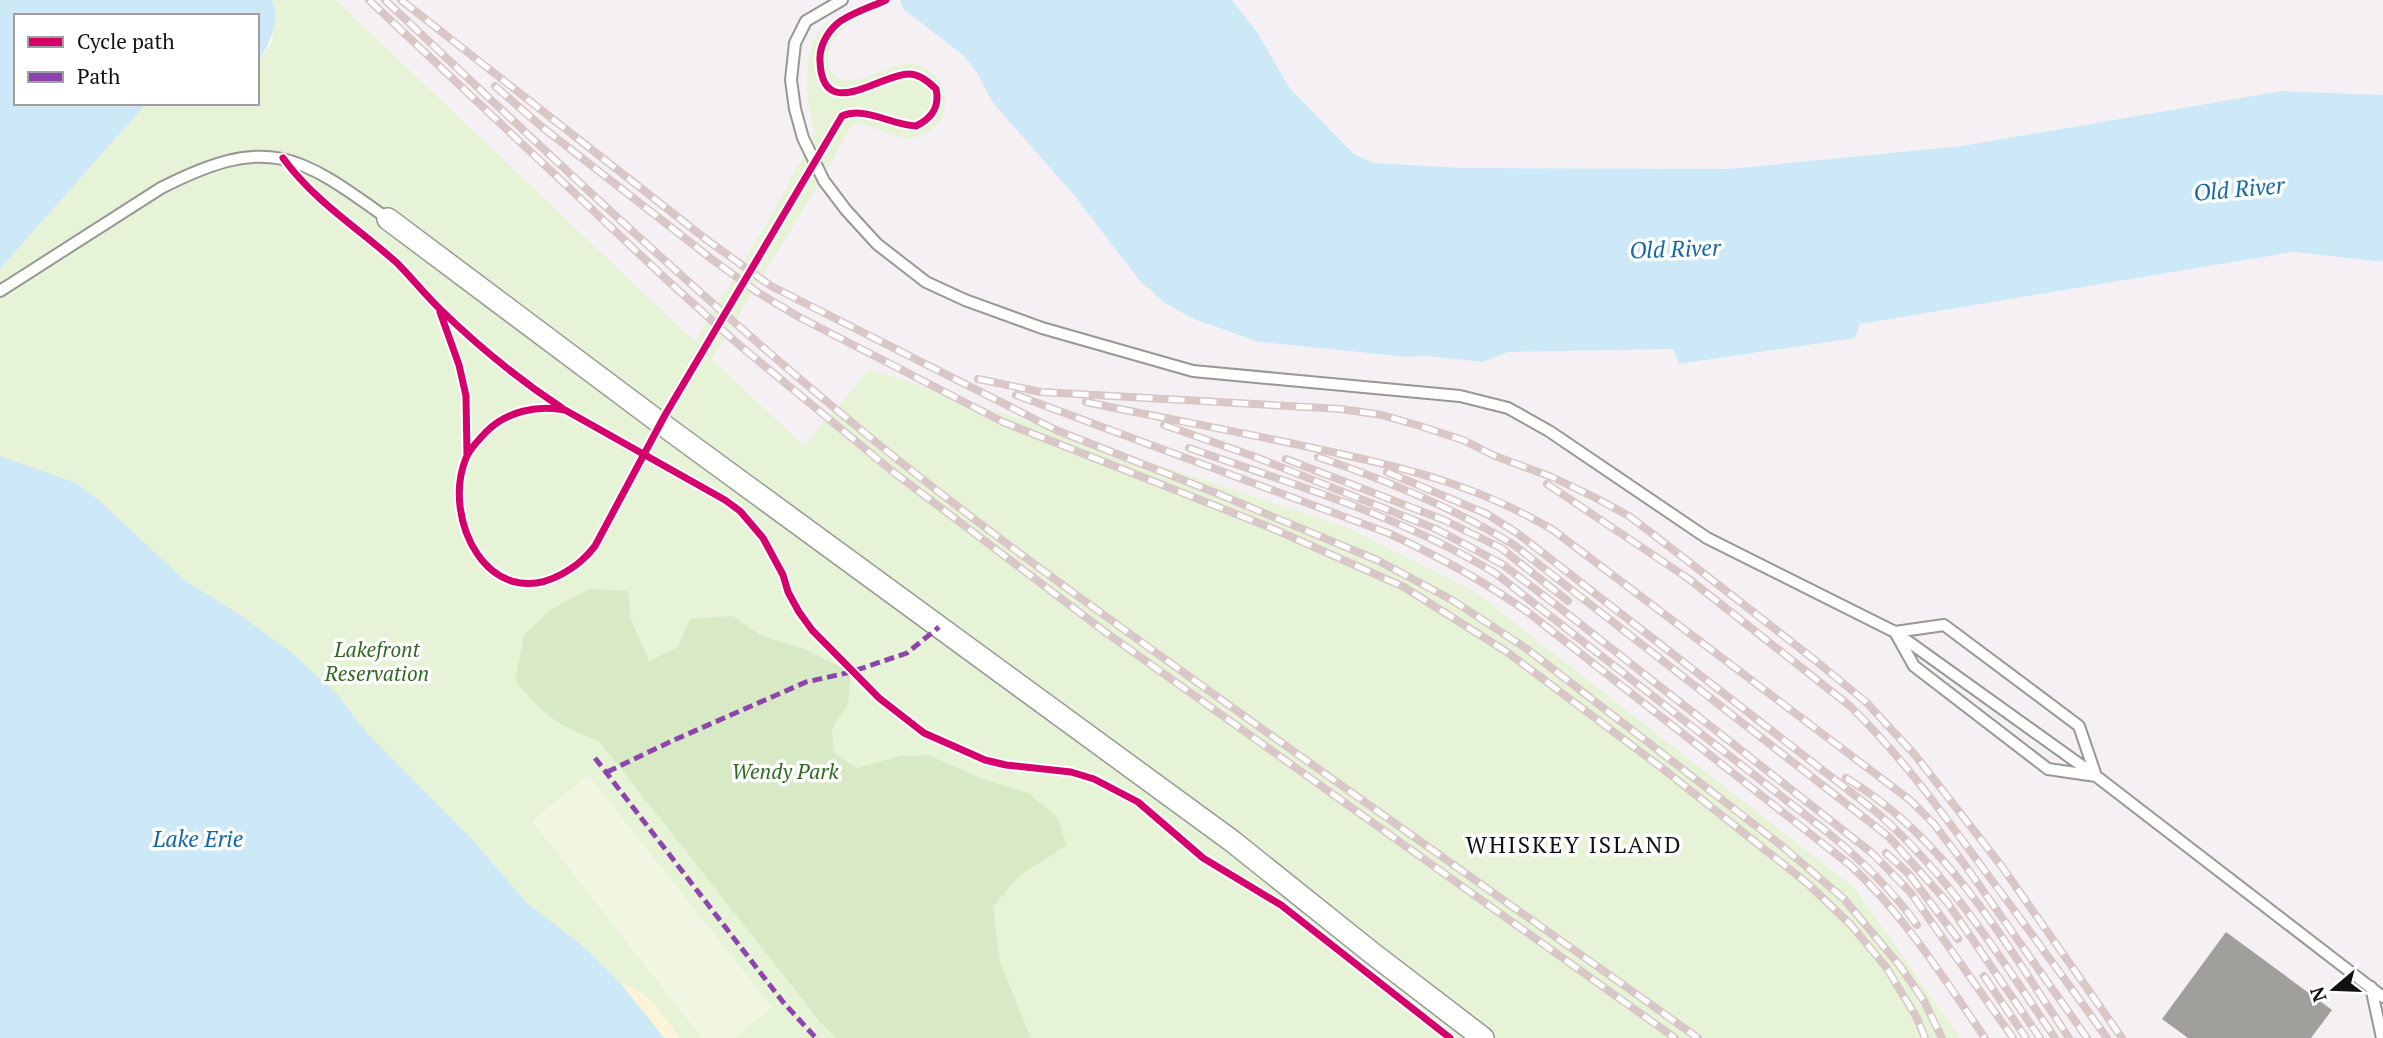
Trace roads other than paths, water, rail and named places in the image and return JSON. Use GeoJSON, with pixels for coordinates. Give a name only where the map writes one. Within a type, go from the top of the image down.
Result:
{"type":"FeatureCollection","features":[{"type":"Feature","properties":{"kind":"street"},"geometry":{"type":"LineString","coordinates":[[387,219],[1232,842],[1483,1038]]}},
{"type":"Feature","properties":{"kind":"lane"},"geometry":{"type":"LineString","coordinates":[[842,0],[806,21],[795,43],[791,80],[803,138],[824,181],[846,210],[877,244],[926,282],[965,300],[1042,328],[1192,371],[1460,396],[1508,408],[1549,431],[1707,538],[1895,632],[2096,776],[2383,997]]}},
{"type":"Feature","properties":{"kind":"lane"},"geometry":{"type":"LineString","coordinates":[[0,290],[161,188],[188,174],[234,159],[283,158],[312,168],[340,184],[387,219]]}},
{"type":"Feature","properties":{"kind":"lane"},"geometry":{"type":"LineString","coordinates":[[1895,632],[1944,625],[2079,726],[2096,776]]}},
{"type":"Feature","properties":{"kind":"lane"},"geometry":{"type":"LineString","coordinates":[[1895,632],[1914,667],[2048,769],[2096,776]]}},
{"type":"Feature","properties":{"kind":"lane"},"geometry":{"type":"LineString","coordinates":[[2371,987],[2382,1038]]}},
{"type":"Feature","properties":{"kind":"water"},"geometry":{"type":"Polygon","coordinates":[[[0,0],[272,0],[275,25],[259,61],[259,14],[14,14],[14,105],[145,105],[0,269],[0,0]]]}},
{"type":"Feature","properties":{"kind":"water","name":"Old River"},"geometry":{"type":"Polygon","coordinates":[[[900,0],[1232,0],[1257,32],[1289,87],[1354,154],[1373,163],[1465,168],[1728,169],[1962,146],[2281,91],[2383,95],[2383,262],[2294,252],[1860,324],[1855,338],[1679,364],[1673,349],[1508,352],[1483,362],[1259,342],[1196,320],[1165,303],[1139,280],[1073,194],[993,103],[977,73],[963,55],[903,9],[900,0]]]}},
{"type":"Feature","properties":{"kind":"water","name":"Lake Erie"},"geometry":{"type":"Polygon","coordinates":[[[0,456],[76,483],[101,502],[184,580],[237,613],[291,652],[337,694],[367,733],[471,838],[527,903],[584,947],[621,984],[664,1038],[0,1038],[0,456]]]}},
{"type":"Feature","properties":{"kind":"railway"},"geometry":{"type":"LineString","coordinates":[[369,0],[738,344],[892,471],[1108,634],[1675,1038]]}},
{"type":"Feature","properties":{"kind":"railway"},"geometry":{"type":"LineString","coordinates":[[385,0],[738,326],[937,491],[1136,638],[1698,1038]]}},
{"type":"Feature","properties":{"kind":"railway"},"geometry":{"type":"LineString","coordinates":[[401,0],[707,240],[771,286],[1056,430],[1377,560],[1452,600],[1527,649],[1782,846],[1844,899],[1900,966],[1924,1001],[1942,1038]]}},
{"type":"Feature","properties":{"kind":"railway"},"geometry":{"type":"LineString","coordinates":[[495,86],[542,127],[713,260],[757,292],[799,317],[1003,422],[1269,527],[1404,587],[1507,652],[1662,768],[1807,883],[1851,925],[1886,967],[1917,1018],[1925,1038]]}},
{"type":"Feature","properties":{"kind":"railway"},"geometry":{"type":"LineString","coordinates":[[978,379],[1041,392],[1341,409],[1382,415],[1463,440],[1495,456],[1552,477],[1629,516],[1866,702],[1915,755],[2000,864],[2122,1038]]}},
{"type":"Feature","properties":{"kind":"railway"},"geometry":{"type":"LineString","coordinates":[[1016,395],[1388,533],[1460,570],[1512,601],[1850,865],[1870,884],[1905,926],[1985,1038]]}},
{"type":"Feature","properties":{"kind":"railway"},"geometry":{"type":"LineString","coordinates":[[1086,402],[1297,444],[1415,472],[1471,490],[1553,530],[1910,800],[1934,824],[1965,865],[2087,1038]]}},
{"type":"Feature","properties":{"kind":"railway"},"geometry":{"type":"LineString","coordinates":[[1164,425],[1253,456],[1436,529],[1502,564],[1872,853],[1911,893],[2013,1038]]}},
{"type":"Feature","properties":{"kind":"railway"},"geometry":{"type":"LineString","coordinates":[[1189,448],[1384,518],[1422,534],[1495,573],[1826,831],[1874,875],[1917,925]]}},
{"type":"Feature","properties":{"kind":"railway"},"geometry":{"type":"LineString","coordinates":[[1318,457],[1419,496],[1514,545],[1889,837],[1947,902],[2040,1038]]}},
{"type":"Feature","properties":{"kind":"railway"},"geometry":{"type":"LineString","coordinates":[[1286,459],[1444,520],[1501,548],[1568,601]]}},
{"type":"Feature","properties":{"kind":"railway"},"geometry":{"type":"LineString","coordinates":[[1387,472],[1487,514],[1517,533],[1874,810],[1901,835],[1950,889],[2055,1038]]}},
{"type":"Feature","properties":{"kind":"railway"},"geometry":{"type":"LineString","coordinates":[[1547,484],[1689,579],[1850,706],[1887,745],[1937,806],[2107,1038]]}},
{"type":"Feature","properties":{"kind":"railway"},"geometry":{"type":"LineString","coordinates":[[1846,778],[1882,803],[1944,862],[1997,930],[2069,1038]]}},
{"type":"Feature","properties":{"kind":"railway"},"geometry":{"type":"LineString","coordinates":[[1886,853],[1908,873],[1958,939]]}},
{"type":"Feature","properties":{"kind":"railway"},"geometry":{"type":"LineString","coordinates":[[1984,976],[2026,1038]]}},
{"type":"Feature","properties":{"kind":"district","name":"WHISKEY ISLAND"},"geometry":{"type":"Point","coordinates":[1574,845]}},
{"type":"Feature","properties":{"kind":"park label","name":"Lakefront Reservation"},"geometry":{"type":"Point","coordinates":[377,662]}},
{"type":"Feature","properties":{"kind":"park label","name":"Wendy Park"},"geometry":{"type":"Point","coordinates":[785,772]}}]}
